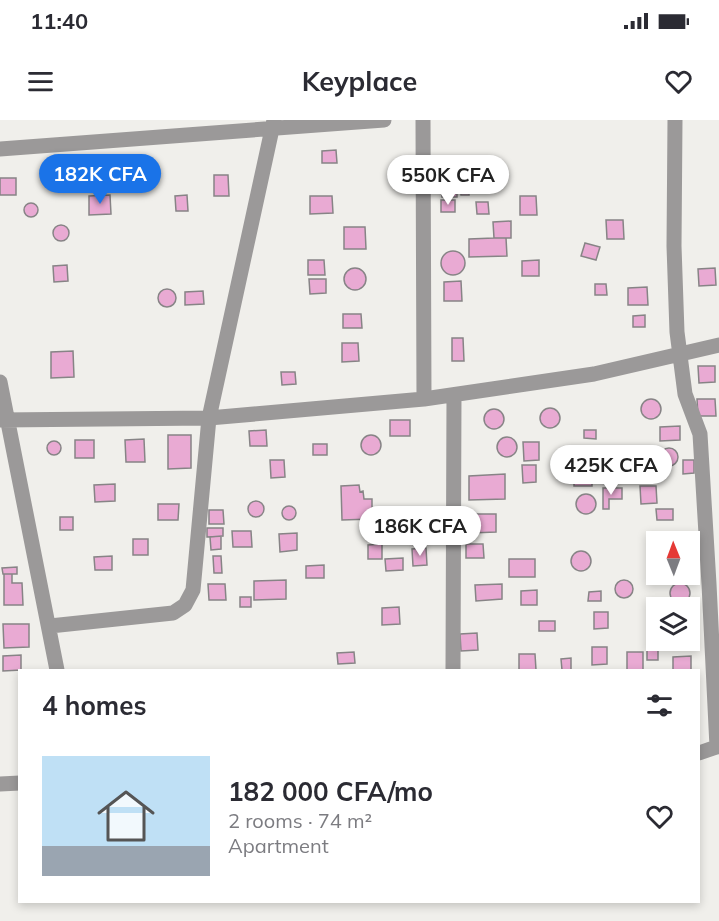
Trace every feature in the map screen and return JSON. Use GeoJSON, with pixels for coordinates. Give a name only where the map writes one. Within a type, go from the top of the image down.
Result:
{"type":"FeatureCollection","features":[{"type":"Feature","properties":{"kind":"street"},"geometry":{"type":"LineString","coordinates":[[0,149],[273,124],[384,120]]}},
{"type":"Feature","properties":{"kind":"street"},"geometry":{"type":"LineString","coordinates":[[423,120],[424,399]]}},
{"type":"Feature","properties":{"kind":"street"},"geometry":{"type":"LineString","coordinates":[[675,120],[674,246],[679,355],[685,394],[700,434],[718,747],[700,753]]}},
{"type":"Feature","properties":{"kind":"street"},"geometry":{"type":"LineString","coordinates":[[50,626],[173,613],[185,605],[193,590],[209,418],[273,124]]}},
{"type":"Feature","properties":{"kind":"street"},"geometry":{"type":"LineString","coordinates":[[4,420],[209,418],[424,399],[594,374],[719,345]]}},
{"type":"Feature","properties":{"kind":"street"},"geometry":{"type":"LineString","coordinates":[[0,382],[4,420],[50,626],[57,669]]}},
{"type":"Feature","properties":{"kind":"street"},"geometry":{"type":"LineString","coordinates":[[453,669],[454,395]]}},
{"type":"Feature","properties":{"kind":"street"},"geometry":{"type":"LineString","coordinates":[[0,784],[18,783]]}},
{"type":"Feature","properties":{"kind":"building"},"geometry":{"type":"Polygon","coordinates":[[[336,150],[337,163],[322,163],[322,151],[336,150]]]}},
{"type":"Feature","properties":{"kind":"building"},"geometry":{"type":"Polygon","coordinates":[[[214,175],[228,175],[229,196],[214,196],[214,175]]]}},
{"type":"Feature","properties":{"kind":"building"},"geometry":{"type":"Polygon","coordinates":[[[0,178],[16,178],[16,195],[0,195],[0,178]]]}},
{"type":"Feature","properties":{"kind":"building"},"geometry":{"type":"Polygon","coordinates":[[[457,180],[457,197],[442,197],[441,181],[457,180]]]}},
{"type":"Feature","properties":{"kind":"building"},"geometry":{"type":"Polygon","coordinates":[[[460,181],[469,181],[469,195],[461,195],[460,181]]]}},
{"type":"Feature","properties":{"kind":"building"},"geometry":{"type":"Polygon","coordinates":[[[485,181],[497,182],[497,191],[485,191],[485,181]]]}},
{"type":"Feature","properties":{"kind":"building"},"geometry":{"type":"Polygon","coordinates":[[[110,195],[111,214],[89,215],[89,196],[110,195]]]}},
{"type":"Feature","properties":{"kind":"building"},"geometry":{"type":"Polygon","coordinates":[[[187,195],[188,211],[176,211],[175,196],[187,195]]]}},
{"type":"Feature","properties":{"kind":"building"},"geometry":{"type":"Polygon","coordinates":[[[310,196],[332,196],[333,213],[310,214],[310,196]]]}},
{"type":"Feature","properties":{"kind":"building"},"geometry":{"type":"Polygon","coordinates":[[[520,196],[536,196],[537,215],[520,215],[520,196]]]}},
{"type":"Feature","properties":{"kind":"building"},"geometry":{"type":"Polygon","coordinates":[[[441,200],[455,200],[455,212],[441,212],[441,200]]]}},
{"type":"Feature","properties":{"kind":"building"},"geometry":{"type":"Polygon","coordinates":[[[476,202],[488,202],[489,214],[477,214],[476,202]]]}},
{"type":"Feature","properties":{"kind":"building"},"geometry":{"type":"Polygon","coordinates":[[[28,203],[34,203],[38,210],[34,217],[28,217],[24,213],[24,207],[28,203]]]}},
{"type":"Feature","properties":{"kind":"building"},"geometry":{"type":"Polygon","coordinates":[[[606,220],[623,220],[624,239],[607,239],[606,220]]]}},
{"type":"Feature","properties":{"kind":"building"},"geometry":{"type":"Polygon","coordinates":[[[511,221],[511,238],[494,238],[493,222],[511,221]]]}},
{"type":"Feature","properties":{"kind":"building"},"geometry":{"type":"Polygon","coordinates":[[[61,225],[67,227],[69,233],[67,239],[61,241],[55,239],[53,233],[55,227],[61,225]]]}},
{"type":"Feature","properties":{"kind":"building"},"geometry":{"type":"Polygon","coordinates":[[[344,227],[365,227],[366,249],[344,249],[344,227]]]}},
{"type":"Feature","properties":{"kind":"building"},"geometry":{"type":"Polygon","coordinates":[[[506,238],[507,256],[469,257],[469,239],[506,238]]]}},
{"type":"Feature","properties":{"kind":"building"},"geometry":{"type":"Polygon","coordinates":[[[585,243],[600,247],[596,260],[581,256],[585,243]]]}},
{"type":"Feature","properties":{"kind":"building"},"geometry":{"type":"Polygon","coordinates":[[[453,251],[461,255],[465,263],[461,271],[453,275],[445,271],[441,263],[445,255],[453,251]]]}},
{"type":"Feature","properties":{"kind":"building"},"geometry":{"type":"Polygon","coordinates":[[[308,260],[324,260],[325,275],[308,275],[308,260]]]}},
{"type":"Feature","properties":{"kind":"building"},"geometry":{"type":"Polygon","coordinates":[[[539,260],[539,276],[522,276],[522,261],[539,260]]]}},
{"type":"Feature","properties":{"kind":"building"},"geometry":{"type":"Polygon","coordinates":[[[67,265],[68,281],[54,282],[53,266],[67,265]]]}},
{"type":"Feature","properties":{"kind":"building"},"geometry":{"type":"Polygon","coordinates":[[[355,268],[363,271],[366,279],[363,287],[355,290],[347,287],[344,279],[347,271],[355,268]]]}},
{"type":"Feature","properties":{"kind":"building"},"geometry":{"type":"Polygon","coordinates":[[[715,268],[716,285],[699,286],[698,269],[715,268]]]}},
{"type":"Feature","properties":{"kind":"building"},"geometry":{"type":"Polygon","coordinates":[[[309,279],[326,279],[326,293],[310,294],[309,279]]]}},
{"type":"Feature","properties":{"kind":"building"},"geometry":{"type":"Polygon","coordinates":[[[461,281],[462,301],[444,301],[444,282],[461,281]]]}},
{"type":"Feature","properties":{"kind":"building"},"geometry":{"type":"Polygon","coordinates":[[[595,284],[606,284],[607,295],[595,295],[595,284]]]}},
{"type":"Feature","properties":{"kind":"building"},"geometry":{"type":"Polygon","coordinates":[[[647,287],[648,305],[628,305],[628,288],[647,287]]]}},
{"type":"Feature","properties":{"kind":"building"},"geometry":{"type":"Polygon","coordinates":[[[167,289],[173,292],[176,298],[173,304],[167,307],[161,304],[158,298],[161,292],[167,289]]]}},
{"type":"Feature","properties":{"kind":"building"},"geometry":{"type":"Polygon","coordinates":[[[203,291],[204,304],[185,305],[185,292],[203,291]]]}},
{"type":"Feature","properties":{"kind":"building"},"geometry":{"type":"Polygon","coordinates":[[[343,314],[361,314],[362,328],[343,328],[343,314]]]}},
{"type":"Feature","properties":{"kind":"building"},"geometry":{"type":"Polygon","coordinates":[[[645,315],[645,327],[633,327],[633,316],[645,315]]]}},
{"type":"Feature","properties":{"kind":"building"},"geometry":{"type":"Polygon","coordinates":[[[452,338],[463,338],[464,361],[452,361],[452,338]]]}},
{"type":"Feature","properties":{"kind":"building"},"geometry":{"type":"Polygon","coordinates":[[[342,343],[358,343],[359,361],[342,362],[342,343]]]}},
{"type":"Feature","properties":{"kind":"building"},"geometry":{"type":"Polygon","coordinates":[[[73,351],[74,377],[51,378],[51,352],[73,351]]]}},
{"type":"Feature","properties":{"kind":"building"},"geometry":{"type":"Polygon","coordinates":[[[698,366],[715,366],[715,382],[699,383],[698,366]]]}},
{"type":"Feature","properties":{"kind":"building"},"geometry":{"type":"Polygon","coordinates":[[[281,372],[295,372],[296,384],[282,385],[281,372]]]}},
{"type":"Feature","properties":{"kind":"building"},"geometry":{"type":"Polygon","coordinates":[[[651,399],[658,402],[661,409],[658,416],[651,419],[644,416],[641,409],[644,402],[651,399]]]}},
{"type":"Feature","properties":{"kind":"building"},"geometry":{"type":"Polygon","coordinates":[[[697,399],[715,399],[716,416],[698,416],[697,399]]]}},
{"type":"Feature","properties":{"kind":"building"},"geometry":{"type":"Polygon","coordinates":[[[550,408],[557,411],[560,418],[557,425],[550,428],[543,425],[540,418],[543,411],[550,408]]]}},
{"type":"Feature","properties":{"kind":"building"},"geometry":{"type":"Polygon","coordinates":[[[494,409],[501,412],[504,419],[501,426],[494,429],[487,426],[484,419],[487,412],[494,409]]]}},
{"type":"Feature","properties":{"kind":"building"},"geometry":{"type":"Polygon","coordinates":[[[390,420],[410,420],[410,436],[390,436],[390,420]]]}},
{"type":"Feature","properties":{"kind":"building"},"geometry":{"type":"Polygon","coordinates":[[[680,426],[680,440],[660,441],[660,427],[680,426]]]}},
{"type":"Feature","properties":{"kind":"building"},"geometry":{"type":"Polygon","coordinates":[[[266,430],[267,446],[250,446],[249,431],[266,430]]]}},
{"type":"Feature","properties":{"kind":"building"},"geometry":{"type":"Polygon","coordinates":[[[584,430],[596,430],[596,439],[584,438],[584,430]]]}},
{"type":"Feature","properties":{"kind":"building"},"geometry":{"type":"Polygon","coordinates":[[[168,435],[191,435],[191,468],[168,469],[168,435]]]}},
{"type":"Feature","properties":{"kind":"building"},"geometry":{"type":"Polygon","coordinates":[[[371,435],[378,438],[381,445],[378,452],[371,455],[364,452],[361,445],[364,438],[371,435]]]}},
{"type":"Feature","properties":{"kind":"building"},"geometry":{"type":"Polygon","coordinates":[[[507,437],[514,440],[517,447],[514,454],[507,457],[500,454],[497,447],[500,440],[507,437]]]}},
{"type":"Feature","properties":{"kind":"building"},"geometry":{"type":"Polygon","coordinates":[[[144,439],[145,462],[126,462],[125,440],[144,439]]]}},
{"type":"Feature","properties":{"kind":"building"},"geometry":{"type":"Polygon","coordinates":[[[75,440],[94,440],[94,458],[75,458],[75,440]]]}},
{"type":"Feature","properties":{"kind":"building"},"geometry":{"type":"Polygon","coordinates":[[[51,441],[57,441],[61,448],[57,455],[51,455],[47,451],[47,445],[51,441]]]}},
{"type":"Feature","properties":{"kind":"building"},"geometry":{"type":"Polygon","coordinates":[[[523,442],[539,442],[539,460],[524,461],[523,442]]]}},
{"type":"Feature","properties":{"kind":"building"},"geometry":{"type":"Polygon","coordinates":[[[313,444],[327,444],[327,455],[313,455],[313,444]]]}},
{"type":"Feature","properties":{"kind":"building"},"geometry":{"type":"Polygon","coordinates":[[[575,448],[590,448],[590,462],[575,462],[575,448]]]}},
{"type":"Feature","properties":{"kind":"building"},"geometry":{"type":"Polygon","coordinates":[[[669,448],[675,451],[678,457],[675,463],[669,466],[663,463],[660,457],[663,451],[669,448]]]}},
{"type":"Feature","properties":{"kind":"building"},"geometry":{"type":"Polygon","coordinates":[[[624,453],[630,456],[633,462],[630,468],[624,471],[618,468],[615,462],[618,456],[624,453]]]}},
{"type":"Feature","properties":{"kind":"building"},"geometry":{"type":"Polygon","coordinates":[[[270,460],[284,460],[285,477],[271,478],[270,460]]]}},
{"type":"Feature","properties":{"kind":"building"},"geometry":{"type":"Polygon","coordinates":[[[683,460],[694,460],[694,473],[683,474],[683,460]]]}},
{"type":"Feature","properties":{"kind":"building"},"geometry":{"type":"Polygon","coordinates":[[[522,465],[536,465],[536,482],[523,483],[522,465]]]}},
{"type":"Feature","properties":{"kind":"building"},"geometry":{"type":"Polygon","coordinates":[[[574,473],[592,473],[592,486],[574,486],[574,473]]]}},
{"type":"Feature","properties":{"kind":"building"},"geometry":{"type":"Polygon","coordinates":[[[505,474],[505,499],[469,500],[469,476],[505,474]]]}},
{"type":"Feature","properties":{"kind":"building"},"geometry":{"type":"Polygon","coordinates":[[[115,484],[115,501],[95,502],[94,485],[115,484]]]}},
{"type":"Feature","properties":{"kind":"building"},"geometry":{"type":"Polygon","coordinates":[[[359,485],[364,499],[372,499],[372,519],[342,520],[341,486],[359,485]]]}},
{"type":"Feature","properties":{"kind":"building"},"geometry":{"type":"Polygon","coordinates":[[[640,486],[656,486],[657,503],[641,504],[640,486]]]}},
{"type":"Feature","properties":{"kind":"building"},"geometry":{"type":"Polygon","coordinates":[[[603,488],[622,488],[622,499],[609,499],[609,509],[603,509],[603,488]]]}},
{"type":"Feature","properties":{"kind":"building"},"geometry":{"type":"Polygon","coordinates":[[[586,494],[593,497],[596,504],[593,511],[586,514],[579,511],[576,504],[579,497],[586,494]]]}},
{"type":"Feature","properties":{"kind":"building"},"geometry":{"type":"Polygon","coordinates":[[[256,501],[264,509],[256,517],[248,509],[256,501]]]}},
{"type":"Feature","properties":{"kind":"building"},"geometry":{"type":"Polygon","coordinates":[[[158,504],[179,504],[178,520],[158,520],[158,504]]]}},
{"type":"Feature","properties":{"kind":"building"},"geometry":{"type":"Polygon","coordinates":[[[286,506],[292,506],[296,513],[292,520],[286,520],[282,516],[282,510],[286,506]]]}},
{"type":"Feature","properties":{"kind":"building"},"geometry":{"type":"Polygon","coordinates":[[[656,509],[673,509],[673,520],[657,520],[656,509]]]}},
{"type":"Feature","properties":{"kind":"building"},"geometry":{"type":"Polygon","coordinates":[[[209,510],[223,510],[224,524],[209,524],[209,510]]]}},
{"type":"Feature","properties":{"kind":"building"},"geometry":{"type":"Polygon","coordinates":[[[470,514],[496,514],[496,532],[471,533],[470,514]]]}},
{"type":"Feature","properties":{"kind":"building"},"geometry":{"type":"Polygon","coordinates":[[[60,517],[73,517],[73,530],[60,530],[60,517]]]}},
{"type":"Feature","properties":{"kind":"building"},"geometry":{"type":"Polygon","coordinates":[[[207,528],[223,528],[223,536],[207,537],[207,528]]]}},
{"type":"Feature","properties":{"kind":"building"},"geometry":{"type":"Polygon","coordinates":[[[414,530],[414,542],[399,543],[399,531],[414,530]]]}},
{"type":"Feature","properties":{"kind":"building"},"geometry":{"type":"Polygon","coordinates":[[[232,531],[251,531],[252,547],[233,547],[232,531]]]}},
{"type":"Feature","properties":{"kind":"building"},"geometry":{"type":"Polygon","coordinates":[[[297,533],[297,550],[280,552],[279,534],[297,533]]]}},
{"type":"Feature","properties":{"kind":"building"},"geometry":{"type":"Polygon","coordinates":[[[221,536],[221,549],[211,550],[210,537],[221,536]]]}},
{"type":"Feature","properties":{"kind":"building"},"geometry":{"type":"Polygon","coordinates":[[[133,539],[148,539],[148,555],[133,555],[133,539]]]}},
{"type":"Feature","properties":{"kind":"building"},"geometry":{"type":"Polygon","coordinates":[[[382,544],[382,559],[368,559],[368,545],[382,544]]]}},
{"type":"Feature","properties":{"kind":"building"},"geometry":{"type":"Polygon","coordinates":[[[466,544],[483,544],[484,558],[466,558],[466,544]]]}},
{"type":"Feature","properties":{"kind":"building"},"geometry":{"type":"Polygon","coordinates":[[[426,548],[427,565],[413,566],[412,549],[426,548]]]}},
{"type":"Feature","properties":{"kind":"building"},"geometry":{"type":"Polygon","coordinates":[[[581,551],[588,554],[591,561],[588,568],[581,571],[574,568],[571,561],[574,554],[581,551]]]}},
{"type":"Feature","properties":{"kind":"building"},"geometry":{"type":"Polygon","coordinates":[[[112,556],[112,570],[95,570],[94,557],[112,556]]]}},
{"type":"Feature","properties":{"kind":"building"},"geometry":{"type":"Polygon","coordinates":[[[213,556],[221,556],[222,573],[214,573],[213,556]]]}},
{"type":"Feature","properties":{"kind":"building"},"geometry":{"type":"Polygon","coordinates":[[[403,558],[403,570],[386,571],[385,559],[403,558]]]}},
{"type":"Feature","properties":{"kind":"building"},"geometry":{"type":"Polygon","coordinates":[[[509,559],[535,559],[535,577],[509,577],[509,559]]]}},
{"type":"Feature","properties":{"kind":"building"},"geometry":{"type":"Polygon","coordinates":[[[324,565],[324,578],[306,578],[306,566],[324,565]]]}},
{"type":"Feature","properties":{"kind":"building"},"geometry":{"type":"Polygon","coordinates":[[[17,567],[17,574],[3,574],[2,568],[17,567]]]}},
{"type":"Feature","properties":{"kind":"building"},"geometry":{"type":"Polygon","coordinates":[[[4,574],[12,574],[12,583],[22,583],[23,605],[4,605],[4,574]]]}},
{"type":"Feature","properties":{"kind":"building"},"geometry":{"type":"Polygon","coordinates":[[[286,580],[286,599],[254,600],[254,581],[286,580]]]}},
{"type":"Feature","properties":{"kind":"building"},"geometry":{"type":"Polygon","coordinates":[[[620,580],[628,580],[633,585],[631,596],[620,598],[615,593],[615,585],[620,580]]]}},
{"type":"Feature","properties":{"kind":"building"},"geometry":{"type":"Polygon","coordinates":[[[208,584],[225,584],[226,600],[209,600],[208,584]]]}},
{"type":"Feature","properties":{"kind":"building"},"geometry":{"type":"Polygon","coordinates":[[[502,584],[502,599],[476,601],[475,585],[502,584]]]}},
{"type":"Feature","properties":{"kind":"building"},"geometry":{"type":"Polygon","coordinates":[[[674,585],[686,585],[689,589],[689,597],[671,597],[671,589],[674,585]]]}},
{"type":"Feature","properties":{"kind":"building"},"geometry":{"type":"Polygon","coordinates":[[[537,590],[537,605],[521,605],[521,591],[537,590]]]}},
{"type":"Feature","properties":{"kind":"building"},"geometry":{"type":"Polygon","coordinates":[[[601,591],[601,601],[588,601],[589,592],[601,591]]]}},
{"type":"Feature","properties":{"kind":"building"},"geometry":{"type":"Polygon","coordinates":[[[240,597],[251,597],[251,607],[240,607],[240,597]]]}},
{"type":"Feature","properties":{"kind":"building"},"geometry":{"type":"Polygon","coordinates":[[[399,607],[400,624],[382,625],[382,608],[399,607]]]}},
{"type":"Feature","properties":{"kind":"building"},"geometry":{"type":"Polygon","coordinates":[[[594,612],[608,612],[608,628],[594,629],[594,612]]]}},
{"type":"Feature","properties":{"kind":"building"},"geometry":{"type":"Polygon","coordinates":[[[539,621],[555,621],[555,631],[539,631],[539,621]]]}},
{"type":"Feature","properties":{"kind":"building"},"geometry":{"type":"Polygon","coordinates":[[[3,624],[29,624],[29,647],[4,648],[3,624]]]}},
{"type":"Feature","properties":{"kind":"building"},"geometry":{"type":"Polygon","coordinates":[[[477,633],[478,650],[461,651],[460,634],[477,633]]]}},
{"type":"Feature","properties":{"kind":"building"},"geometry":{"type":"Polygon","coordinates":[[[592,647],[607,647],[607,664],[592,665],[592,647]]]}},
{"type":"Feature","properties":{"kind":"building"},"geometry":{"type":"Polygon","coordinates":[[[647,651],[658,651],[658,660],[647,660],[647,651]]]}},
{"type":"Feature","properties":{"kind":"building"},"geometry":{"type":"Polygon","coordinates":[[[354,652],[355,663],[338,664],[337,653],[354,652]]]}},
{"type":"Feature","properties":{"kind":"building"},"geometry":{"type":"Polygon","coordinates":[[[627,652],[643,652],[643,669],[627,669],[627,652]]]}},
{"type":"Feature","properties":{"kind":"building"},"geometry":{"type":"Polygon","coordinates":[[[519,654],[535,654],[536,669],[519,669],[519,654]]]}},
{"type":"Feature","properties":{"kind":"building"},"geometry":{"type":"Polygon","coordinates":[[[21,655],[21,669],[3,671],[3,656],[21,655]]]}},
{"type":"Feature","properties":{"kind":"building"},"geometry":{"type":"Polygon","coordinates":[[[691,656],[691,669],[673,669],[673,657],[691,656]]]}},
{"type":"Feature","properties":{"kind":"building"},"geometry":{"type":"Polygon","coordinates":[[[571,658],[571,669],[562,669],[561,659],[571,658]]]}}]}
